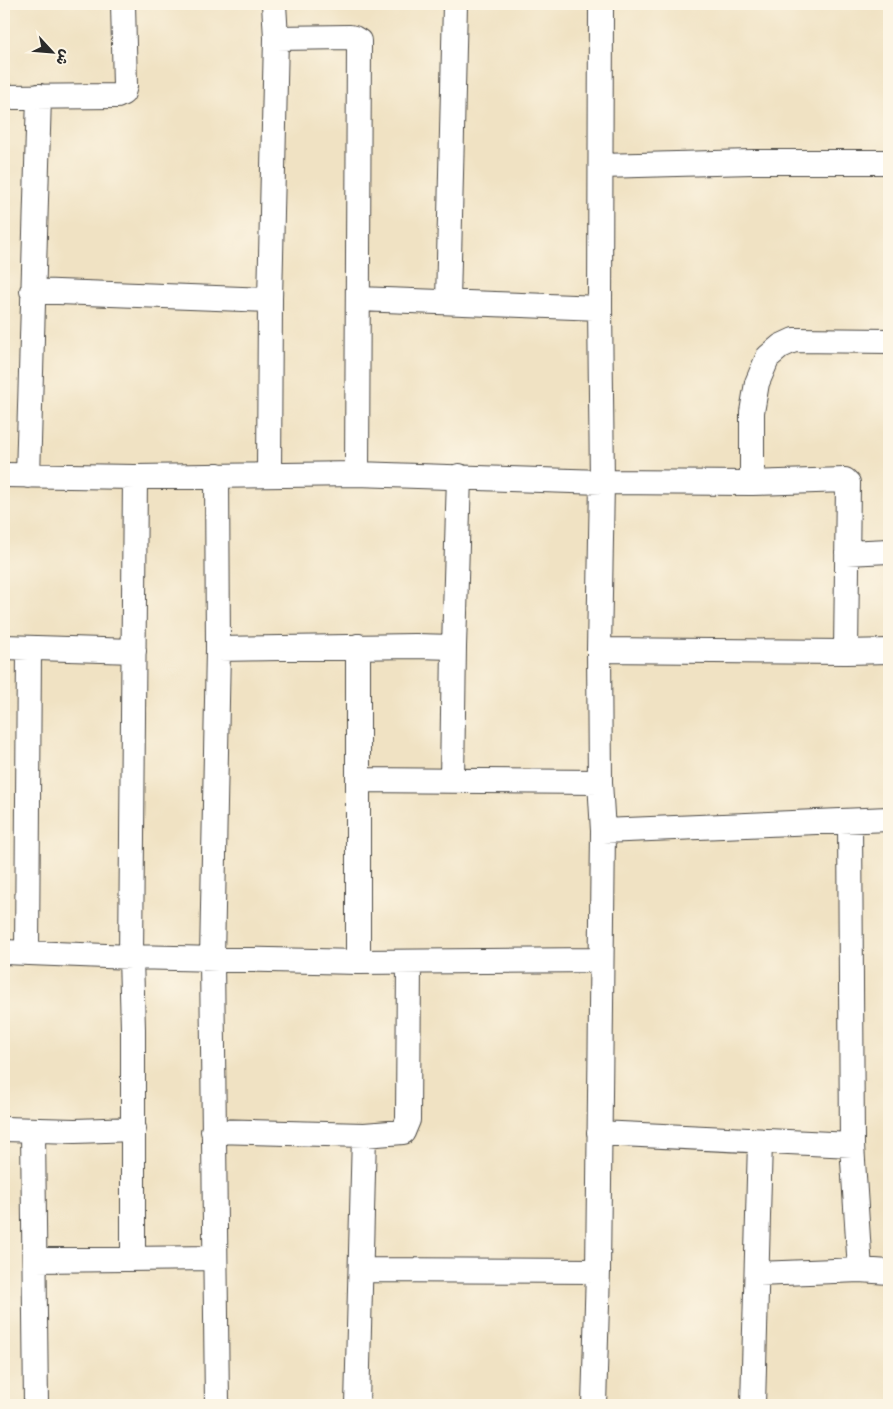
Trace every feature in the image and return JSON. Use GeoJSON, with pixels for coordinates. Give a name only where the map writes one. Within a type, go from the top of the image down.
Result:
{"type":"FeatureCollection","features":[{"type":"Feature","properties":{"kind":"street"},"geometry":{"type":"LineString","coordinates":[[4,97],[117,96],[122,93],[125,86],[122,4]]}},
{"type":"Feature","properties":{"kind":"street"},"geometry":{"type":"LineString","coordinates":[[269,475],[270,300],[276,38],[274,4]]}},
{"type":"Feature","properties":{"kind":"street"},"geometry":{"type":"LineString","coordinates":[[448,302],[455,4]]}},
{"type":"Feature","properties":{"kind":"street"},"geometry":{"type":"LineString","coordinates":[[594,1405],[598,1271],[603,831],[600,782],[599,650],[602,482],[600,308],[602,166],[601,4]]}},
{"type":"Feature","properties":{"kind":"street"},"geometry":{"type":"LineString","coordinates":[[276,38],[350,37],[359,42],[357,474]]}},
{"type":"Feature","properties":{"kind":"street"},"geometry":{"type":"LineString","coordinates":[[28,476],[39,96]]}},
{"type":"Feature","properties":{"kind":"street"},"geometry":{"type":"LineString","coordinates":[[602,166],[889,162]]}},
{"type":"Feature","properties":{"kind":"street"},"geometry":{"type":"LineString","coordinates":[[32,291],[270,300]]}},
{"type":"Feature","properties":{"kind":"street"},"geometry":{"type":"LineString","coordinates":[[358,298],[600,308]]}},
{"type":"Feature","properties":{"kind":"street"},"geometry":{"type":"LineString","coordinates":[[752,483],[752,412],[757,383],[768,357],[781,346],[794,340],[889,341]]}},
{"type":"Feature","properties":{"kind":"street"},"geometry":{"type":"LineString","coordinates":[[4,476],[135,477],[357,474],[602,482],[752,483],[845,480],[848,483],[846,652]]}},
{"type":"Feature","properties":{"kind":"street"},"geometry":{"type":"LineString","coordinates":[[217,1405],[212,959],[218,649],[218,475]]}},
{"type":"Feature","properties":{"kind":"street"},"geometry":{"type":"LineString","coordinates":[[452,780],[459,476]]}},
{"type":"Feature","properties":{"kind":"street"},"geometry":{"type":"LineString","coordinates":[[133,1258],[134,1129],[131,957],[135,477]]}},
{"type":"Feature","properties":{"kind":"street"},"geometry":{"type":"LineString","coordinates":[[847,553],[889,551]]}},
{"type":"Feature","properties":{"kind":"street"},"geometry":{"type":"LineString","coordinates":[[218,649],[358,646],[454,647]]}},
{"type":"Feature","properties":{"kind":"street"},"geometry":{"type":"LineString","coordinates":[[358,646],[358,962]]}},
{"type":"Feature","properties":{"kind":"street"},"geometry":{"type":"LineString","coordinates":[[4,648],[134,651]]}},
{"type":"Feature","properties":{"kind":"street"},"geometry":{"type":"LineString","coordinates":[[29,649],[15,952],[131,957],[358,962],[601,960]]}},
{"type":"Feature","properties":{"kind":"street"},"geometry":{"type":"LineString","coordinates":[[599,650],[889,651]]}},
{"type":"Feature","properties":{"kind":"street"},"geometry":{"type":"LineString","coordinates":[[358,780],[600,782]]}},
{"type":"Feature","properties":{"kind":"street"},"geometry":{"type":"LineString","coordinates":[[603,831],[889,819]]}},
{"type":"Feature","properties":{"kind":"street"},"geometry":{"type":"LineString","coordinates":[[850,821],[852,1144],[860,1270]]}},
{"type":"Feature","properties":{"kind":"street"},"geometry":{"type":"LineString","coordinates":[[213,1131],[364,1135],[403,1132],[408,1124],[409,962]]}},
{"type":"Feature","properties":{"kind":"street"},"geometry":{"type":"LineString","coordinates":[[4,1129],[75,1131],[134,1129]]}},
{"type":"Feature","properties":{"kind":"street"},"geometry":{"type":"LineString","coordinates":[[33,1130],[36,1260],[36,1405]]}},
{"type":"Feature","properties":{"kind":"street"},"geometry":{"type":"LineString","coordinates":[[599,1133],[852,1144]]}},
{"type":"Feature","properties":{"kind":"street"},"geometry":{"type":"LineString","coordinates":[[357,1405],[364,1135]]}},
{"type":"Feature","properties":{"kind":"street"},"geometry":{"type":"LineString","coordinates":[[753,1405],[760,1141]]}},
{"type":"Feature","properties":{"kind":"street"},"geometry":{"type":"LineString","coordinates":[[36,1260],[215,1258]]}},
{"type":"Feature","properties":{"kind":"street"},"geometry":{"type":"LineString","coordinates":[[361,1270],[598,1271]]}},
{"type":"Feature","properties":{"kind":"street"},"geometry":{"type":"LineString","coordinates":[[756,1274],[860,1270],[889,1272]]}}]}
